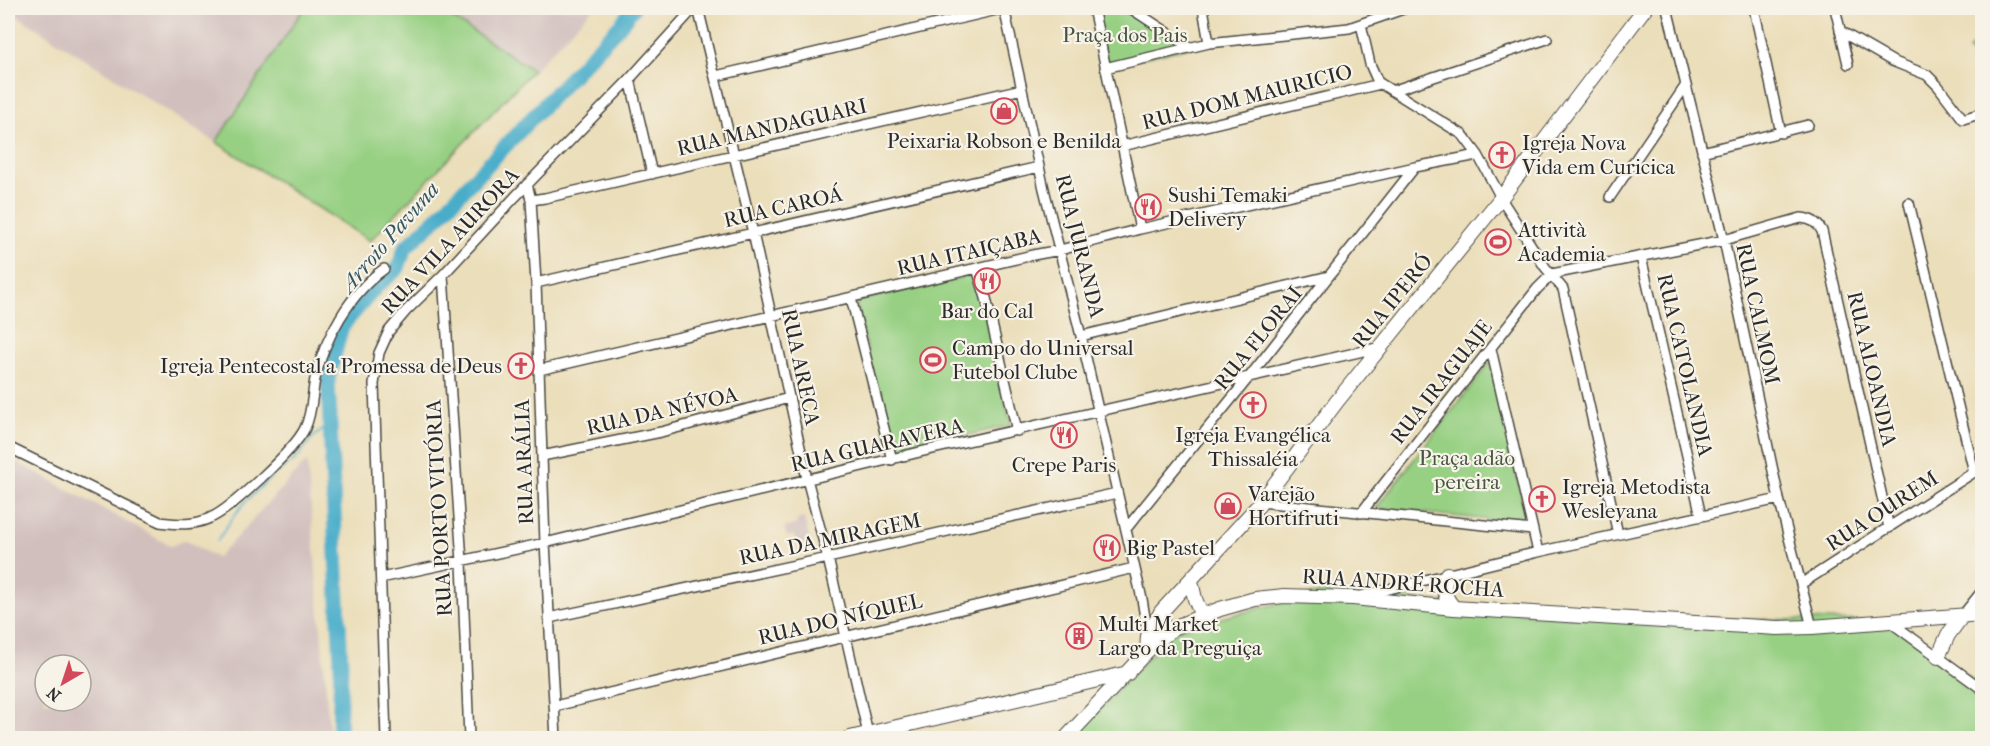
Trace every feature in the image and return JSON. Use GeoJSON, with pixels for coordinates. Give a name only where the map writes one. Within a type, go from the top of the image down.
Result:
{"type":"FeatureCollection","features":[{"type":"Feature","properties":{"kind":"main road","name":"RUA IPERÓ"},"geometry":{"type":"LineString","coordinates":[[1161,612],[1260,502],[1338,400],[1501,198],[1642,9]]}},
{"type":"Feature","properties":{"kind":"main road"},"geometry":{"type":"LineString","coordinates":[[1448,574],[1444,585],[1445,595],[1454,608]]}},
{"type":"Feature","properties":{"kind":"main road"},"geometry":{"type":"LineString","coordinates":[[1186,586],[1195,599],[1202,616]]}},
{"type":"Feature","properties":{"kind":"main road","name":"RUA ANDRÉ ROCHA"},"geometry":{"type":"LineString","coordinates":[[1066,738],[1147,651],[1173,627],[1242,603],[1270,597],[1353,598],[1454,608],[1765,628],[1812,627],[1983,614]]}},
{"type":"Feature","properties":{"kind":"main road","name":"RUA JURANDA"},"geometry":{"type":"LineString","coordinates":[[1147,651],[1148,636],[1161,612]]}},
{"type":"Feature","properties":{"kind":"main road"},"geometry":{"type":"LineString","coordinates":[[1938,657],[1948,635],[1962,616]]}},
{"type":"Feature","properties":{"kind":"main road"},"geometry":{"type":"LineString","coordinates":[[850,738],[1128,673]]}},
{"type":"Feature","properties":{"kind":"street","name":"RUA ARECA"},"geometry":{"type":"LineString","coordinates":[[696,8],[735,154],[807,479],[828,558],[868,734]]}},
{"type":"Feature","properties":{"kind":"street","name":"RUA VILA AURORA"},"geometry":{"type":"LineString","coordinates":[[386,738],[374,384],[379,353],[389,332],[406,311],[443,275],[696,8]]}},
{"type":"Feature","properties":{"kind":"street"},"geometry":{"type":"LineString","coordinates":[[716,76],[1005,8]]}},
{"type":"Feature","properties":{"kind":"street","name":"RUA JURANDA"},"geometry":{"type":"LineString","coordinates":[[1005,8],[1040,167],[1142,599],[1148,636]]}},
{"type":"Feature","properties":{"kind":"street"},"geometry":{"type":"LineString","coordinates":[[1093,8],[1140,229]]}},
{"type":"Feature","properties":{"kind":"street"},"geometry":{"type":"LineString","coordinates":[[1130,8],[1190,48]]}},
{"type":"Feature","properties":{"kind":"street"},"geometry":{"type":"LineString","coordinates":[[1203,8],[1209,43]]}},
{"type":"Feature","properties":{"kind":"street"},"geometry":{"type":"LineString","coordinates":[[1105,68],[1209,43],[1336,29],[1361,24],[1406,8]]}},
{"type":"Feature","properties":{"kind":"street","name":"RUA CALMOM"},"geometry":{"type":"LineString","coordinates":[[1667,8],[1724,240],[1779,500],[1812,627]]}},
{"type":"Feature","properties":{"kind":"street"},"geometry":{"type":"LineString","coordinates":[[1754,8],[1781,133]]}},
{"type":"Feature","properties":{"kind":"street"},"geometry":{"type":"LineString","coordinates":[[1835,8],[1848,64]]}},
{"type":"Feature","properties":{"kind":"street"},"geometry":{"type":"LineString","coordinates":[[1361,24],[1370,64],[1380,84],[1463,135],[1478,155],[1501,198],[1545,267],[1560,284],[1566,297],[1618,534]]}},
{"type":"Feature","properties":{"kind":"street"},"geometry":{"type":"LineString","coordinates":[[1840,31],[1892,61],[1927,75],[1965,122],[1983,112]]}},
{"type":"Feature","properties":{"kind":"street"},"geometry":{"type":"LineString","coordinates":[[1392,91],[1547,39]]}},
{"type":"Feature","properties":{"kind":"street"},"geometry":{"type":"LineString","coordinates":[[630,79],[652,174]]}},
{"type":"Feature","properties":{"kind":"street","name":"RUA DOM MAURICIO"},"geometry":{"type":"LineString","coordinates":[[1122,146],[1380,84]]}},
{"type":"Feature","properties":{"kind":"street"},"geometry":{"type":"LineString","coordinates":[[1610,197],[1686,85]]}},
{"type":"Feature","properties":{"kind":"street","name":"RUA MANDAGUARI"},"geometry":{"type":"LineString","coordinates":[[531,200],[1022,89]]}},
{"type":"Feature","properties":{"kind":"street"},"geometry":{"type":"LineString","coordinates":[[1702,152],[1808,125]]}},
{"type":"Feature","properties":{"kind":"street","name":"RUA ITAIÇABA"},"geometry":{"type":"LineString","coordinates":[[539,370],[1060,250],[1140,229],[1478,155]]}},
{"type":"Feature","properties":{"kind":"street","name":"RUA CAROÁ"},"geometry":{"type":"LineString","coordinates":[[536,283],[1040,167]]}},
{"type":"Feature","properties":{"kind":"street","name":"RUA FLORAI"},"geometry":{"type":"LineString","coordinates":[[1126,529],[1415,167]]}},
{"type":"Feature","properties":{"kind":"street","name":"RUA ARÁLIA"},"geometry":{"type":"LineString","coordinates":[[528,184],[536,283],[545,543],[556,738]]}},
{"type":"Feature","properties":{"kind":"street"},"geometry":{"type":"LineString","coordinates":[[1909,203],[1974,472]]}},
{"type":"Feature","properties":{"kind":"street","name":"RUA ALOANDIA"},"geometry":{"type":"LineString","coordinates":[[1724,240],[1801,218],[1813,221],[1822,231],[1889,528]]}},
{"type":"Feature","properties":{"kind":"street"},"geometry":{"type":"LineString","coordinates":[[1552,274],[1724,240]]}},
{"type":"Feature","properties":{"kind":"street","name":"RUA CATOLANDIA"},"geometry":{"type":"LineString","coordinates":[[1641,257],[1701,516]]}},
{"type":"Feature","properties":{"kind":"street"},"geometry":{"type":"LineString","coordinates":[[977,268],[1017,431]]}},
{"type":"Feature","properties":{"kind":"street"},"geometry":{"type":"LineString","coordinates":[[8,447],[160,522],[188,524],[211,518],[224,510],[277,463],[302,435],[308,420],[315,382],[327,342],[343,313],[384,269]]}},
{"type":"Feature","properties":{"kind":"street","name":"RUA IRAGUAJE"},"geometry":{"type":"LineString","coordinates":[[1361,513],[1537,289],[1552,274]]}},
{"type":"Feature","properties":{"kind":"street","name":"RUA PORTO VITÓRIA"},"geometry":{"type":"LineString","coordinates":[[443,275],[462,562],[468,738]]}},
{"type":"Feature","properties":{"kind":"street"},"geometry":{"type":"LineString","coordinates":[[1081,336],[1330,276]]}},
{"type":"Feature","properties":{"kind":"street"},"geometry":{"type":"LineString","coordinates":[[851,298],[892,460]]}},
{"type":"Feature","properties":{"kind":"street","name":"RUA GUARAVERA"},"geometry":{"type":"LineString","coordinates":[[381,578],[545,543],[807,479],[1382,347]]}},
{"type":"Feature","properties":{"kind":"street"},"geometry":{"type":"LineString","coordinates":[[1491,349],[1538,552]]}},
{"type":"Feature","properties":{"kind":"street","name":"RUA DA NÉVOA"},"geometry":{"type":"LineString","coordinates":[[542,456],[661,432],[789,399]]}},
{"type":"Feature","properties":{"kind":"street","name":"RUA OUREM"},"geometry":{"type":"LineString","coordinates":[[1801,584],[1983,466]]}},
{"type":"Feature","properties":{"kind":"street","name":"RUA DA MIRAGEM"},"geometry":{"type":"LineString","coordinates":[[549,618],[1117,493]]}},
{"type":"Feature","properties":{"kind":"street"},"geometry":{"type":"LineString","coordinates":[[1353,598],[1538,552],[1779,500]]}},
{"type":"Feature","properties":{"kind":"street"},"geometry":{"type":"LineString","coordinates":[[1260,502],[1533,530]]}},
{"type":"Feature","properties":{"kind":"street","name":"RUA DO NÍQUEL"},"geometry":{"type":"LineString","coordinates":[[555,706],[1134,568]]}},
{"type":"Feature","properties":{"kind":"street"},"geometry":{"type":"LineString","coordinates":[[1962,616],[1983,591]]}},
{"type":"Feature","properties":{"kind":"street"},"geometry":{"type":"LineString","coordinates":[[1142,599],[1150,611],[1161,612]]}},
{"type":"Feature","properties":{"kind":"street"},"geometry":{"type":"LineString","coordinates":[[1889,621],[1983,689]]}},
{"type":"Feature","properties":{"kind":"shaded area"},"geometry":{"type":"Polygon","coordinates":[[[8,8],[593,8],[370,241],[8,8]]]}},
{"type":"Feature","properties":{"kind":"shaded area"},"geometry":{"type":"Polygon","coordinates":[[[8,457],[171,546],[185,540],[217,558],[307,461],[330,738],[8,738],[8,457]]]}},
{"type":"Feature","properties":{"kind":"shaded area"},"geometry":{"type":"Polygon","coordinates":[[[804,518],[810,542],[797,545],[794,535],[787,536],[784,528],[797,524],[797,520],[804,518]]]}},
{"type":"Feature","properties":{"kind":"green space"},"geometry":{"type":"Polygon","coordinates":[[[304,8],[437,8],[533,70],[370,241],[216,142],[304,8]]]}},
{"type":"Feature","properties":{"kind":"green space","name":"Praça dos Pais"},"geometry":{"type":"Polygon","coordinates":[[[1093,8],[1130,8],[1190,47],[1107,66],[1093,8]]]}},
{"type":"Feature","properties":{"kind":"green space"},"geometry":{"type":"Polygon","coordinates":[[[1982,26],[1982,73],[1968,50],[1976,42],[1982,26]]]}},
{"type":"Feature","properties":{"kind":"green space","name":"Campo do Universal Futebol Clube"},"geometry":{"type":"Polygon","coordinates":[[[976,274],[1011,425],[901,451],[890,447],[856,303],[976,274]]]}},
{"type":"Feature","properties":{"kind":"green space","name":"Praça adão pereira"},"geometry":{"type":"Polygon","coordinates":[[[1491,361],[1528,524],[1376,508],[1491,361]]]}},
{"type":"Feature","properties":{"kind":"green space"},"geometry":{"type":"Polygon","coordinates":[[[1331,590],[1561,617],[1894,621],[1982,687],[1982,738],[1073,738],[1174,630],[1331,590]]]}},
{"type":"Feature","properties":{"kind":"waterway","name":"Arroio Pavuna"},"geometry":{"type":"LineString","coordinates":[[339,738],[341,665],[328,379],[342,326],[377,286],[398,268],[405,248],[437,218],[621,24],[633,8]]}},
{"type":"Feature","properties":{"kind":"waterway"},"geometry":{"type":"LineString","coordinates":[[217,541],[247,500],[272,476],[296,459],[311,439],[330,424]]}},
{"type":"Feature","properties":{"kind":"place","name":"Peixaria Robson e Benilda"},"geometry":{"type":"Point","coordinates":[1004,111]}},
{"type":"Feature","properties":{"kind":"place","name":"Igreja Nova Vida em Curicica"},"geometry":{"type":"Point","coordinates":[1502,155]}},
{"type":"Feature","properties":{"kind":"place","name":"Sushi Temaki Delivery"},"geometry":{"type":"Point","coordinates":[1148,207]}},
{"type":"Feature","properties":{"kind":"place","name":"Attività Academia"},"geometry":{"type":"Point","coordinates":[1498,242]}},
{"type":"Feature","properties":{"kind":"place","name":"Bar do Cal"},"geometry":{"type":"Point","coordinates":[987,281]}},
{"type":"Feature","properties":{"kind":"place","name":"Campo do Universal Futebol Clube"},"geometry":{"type":"Point","coordinates":[933,360]}},
{"type":"Feature","properties":{"kind":"place","name":"Igreja Pentecostal a Promessa de Deus"},"geometry":{"type":"Point","coordinates":[521,366]}},
{"type":"Feature","properties":{"kind":"place","name":"Igreja Evangélica Thissaléia"},"geometry":{"type":"Point","coordinates":[1253,405]}},
{"type":"Feature","properties":{"kind":"place","name":"Crepe Paris"},"geometry":{"type":"Point","coordinates":[1064,435]}},
{"type":"Feature","properties":{"kind":"place","name":"Igreja Metodista Wesleyana"},"geometry":{"type":"Point","coordinates":[1542,499]}},
{"type":"Feature","properties":{"kind":"place","name":"Varejão Hortifruti"},"geometry":{"type":"Point","coordinates":[1228,506]}},
{"type":"Feature","properties":{"kind":"place","name":"Big Pastel"},"geometry":{"type":"Point","coordinates":[1107,548]}},
{"type":"Feature","properties":{"kind":"place","name":"Multi Market Largo da Preguiça"},"geometry":{"type":"Point","coordinates":[1079,636]}}]}
